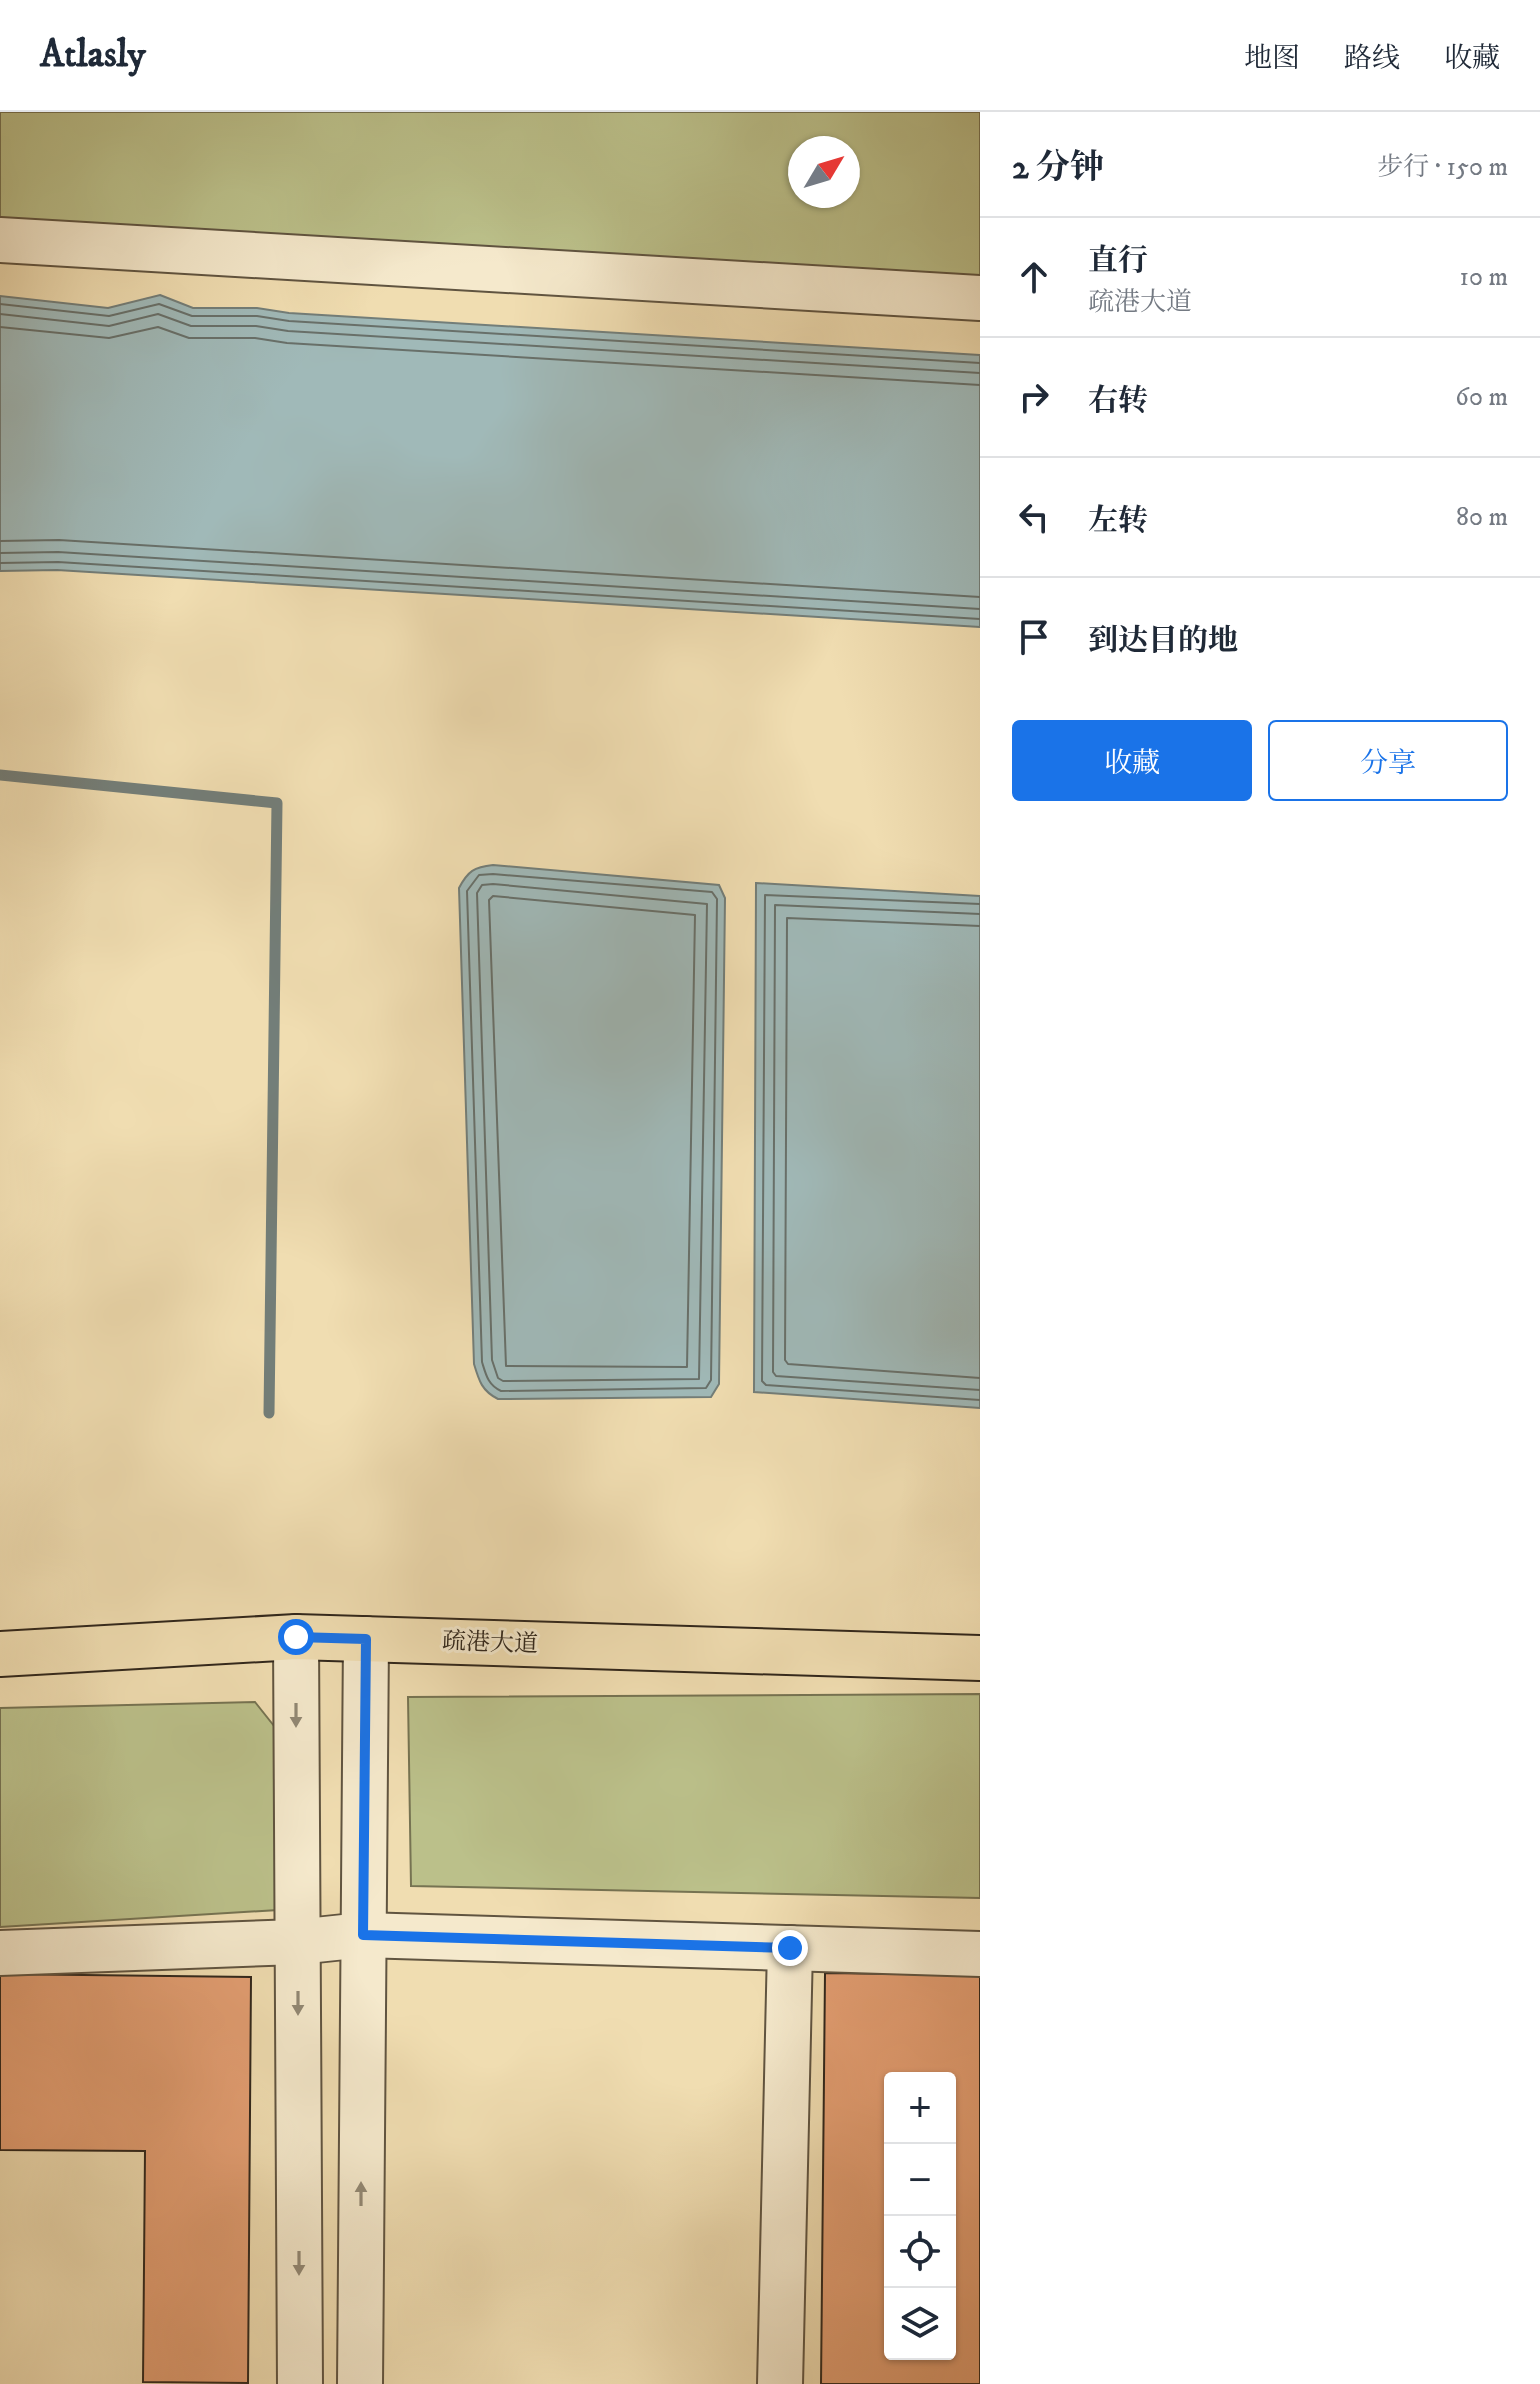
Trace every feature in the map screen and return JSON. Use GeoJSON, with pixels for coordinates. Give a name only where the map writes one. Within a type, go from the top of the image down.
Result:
{"type":"FeatureCollection","features":[{"type":"Feature","properties":{"kind":"main road","name":"疏港大道"},"geometry":{"type":"LineString","coordinates":[[0,1654],[296,1637],[980,1658]]}},
{"type":"Feature","properties":{"kind":"lane"},"geometry":{"type":"LineString","coordinates":[[0,240],[980,298]]}},
{"type":"Feature","properties":{"kind":"lane"},"geometry":{"type":"LineString","coordinates":[[296,1637],[300,2384]]}},
{"type":"Feature","properties":{"kind":"lane"},"geometry":{"type":"LineString","coordinates":[[360,2384],[366,1639]]}},
{"type":"Feature","properties":{"kind":"lane"},"geometry":{"type":"LineString","coordinates":[[0,1953],[297,1942],[363,1935],[980,1954]]}},
{"type":"Feature","properties":{"kind":"lane"},"geometry":{"type":"LineString","coordinates":[[780,2384],[790,1948]]}},
{"type":"Feature","properties":{"kind":"green space"},"geometry":{"type":"Polygon","coordinates":[[[0,112],[980,112],[980,285],[0,225],[0,112]]]}},
{"type":"Feature","properties":{"kind":"green space"},"geometry":{"type":"Polygon","coordinates":[[[980,1694],[980,1898],[411,1886],[408,1697],[980,1694]]]}},
{"type":"Feature","properties":{"kind":"green space"},"geometry":{"type":"Polygon","coordinates":[[[255,1702],[278,1731],[278,1910],[0,1927],[0,1708],[255,1702]]]}},
{"type":"Feature","properties":{"kind":"water"},"geometry":{"type":"Polygon","coordinates":[[[160,295],[193,308],[257,308],[289,313],[980,355],[980,627],[57,570],[0,571],[0,296],[108,308],[160,295]]]}},
{"type":"Feature","properties":{"kind":"water"},"geometry":{"type":"Polygon","coordinates":[[[493,865],[719,885],[725,898],[719,1384],[711,1397],[498,1399],[488,1393],[480,1380],[474,1364],[459,888],[472,871],[493,865]]]}},
{"type":"Feature","properties":{"kind":"water"},"geometry":{"type":"Polygon","coordinates":[[[756,883],[980,896],[980,1408],[754,1392],[756,883]]]}},
{"type":"Feature","properties":{"kind":"building"},"geometry":{"type":"Polygon","coordinates":[[[825,1973],[980,1975],[980,2384],[821,2384],[825,1973]]]}},
{"type":"Feature","properties":{"kind":"building"},"geometry":{"type":"Polygon","coordinates":[[[0,1974],[251,1977],[248,2383],[143,2382],[145,2151],[0,2150],[0,1974]]]}},
{"type":"Feature","properties":{"kind":"waterway"},"geometry":{"type":"LineString","coordinates":[[0,775],[277,803],[269,1413]]}},
{"type":"Feature","properties":{"kind":"route"},"geometry":{"type":"LineString","coordinates":[[296,1637],[366,1639],[363,1935],[790,1948]]}}]}
